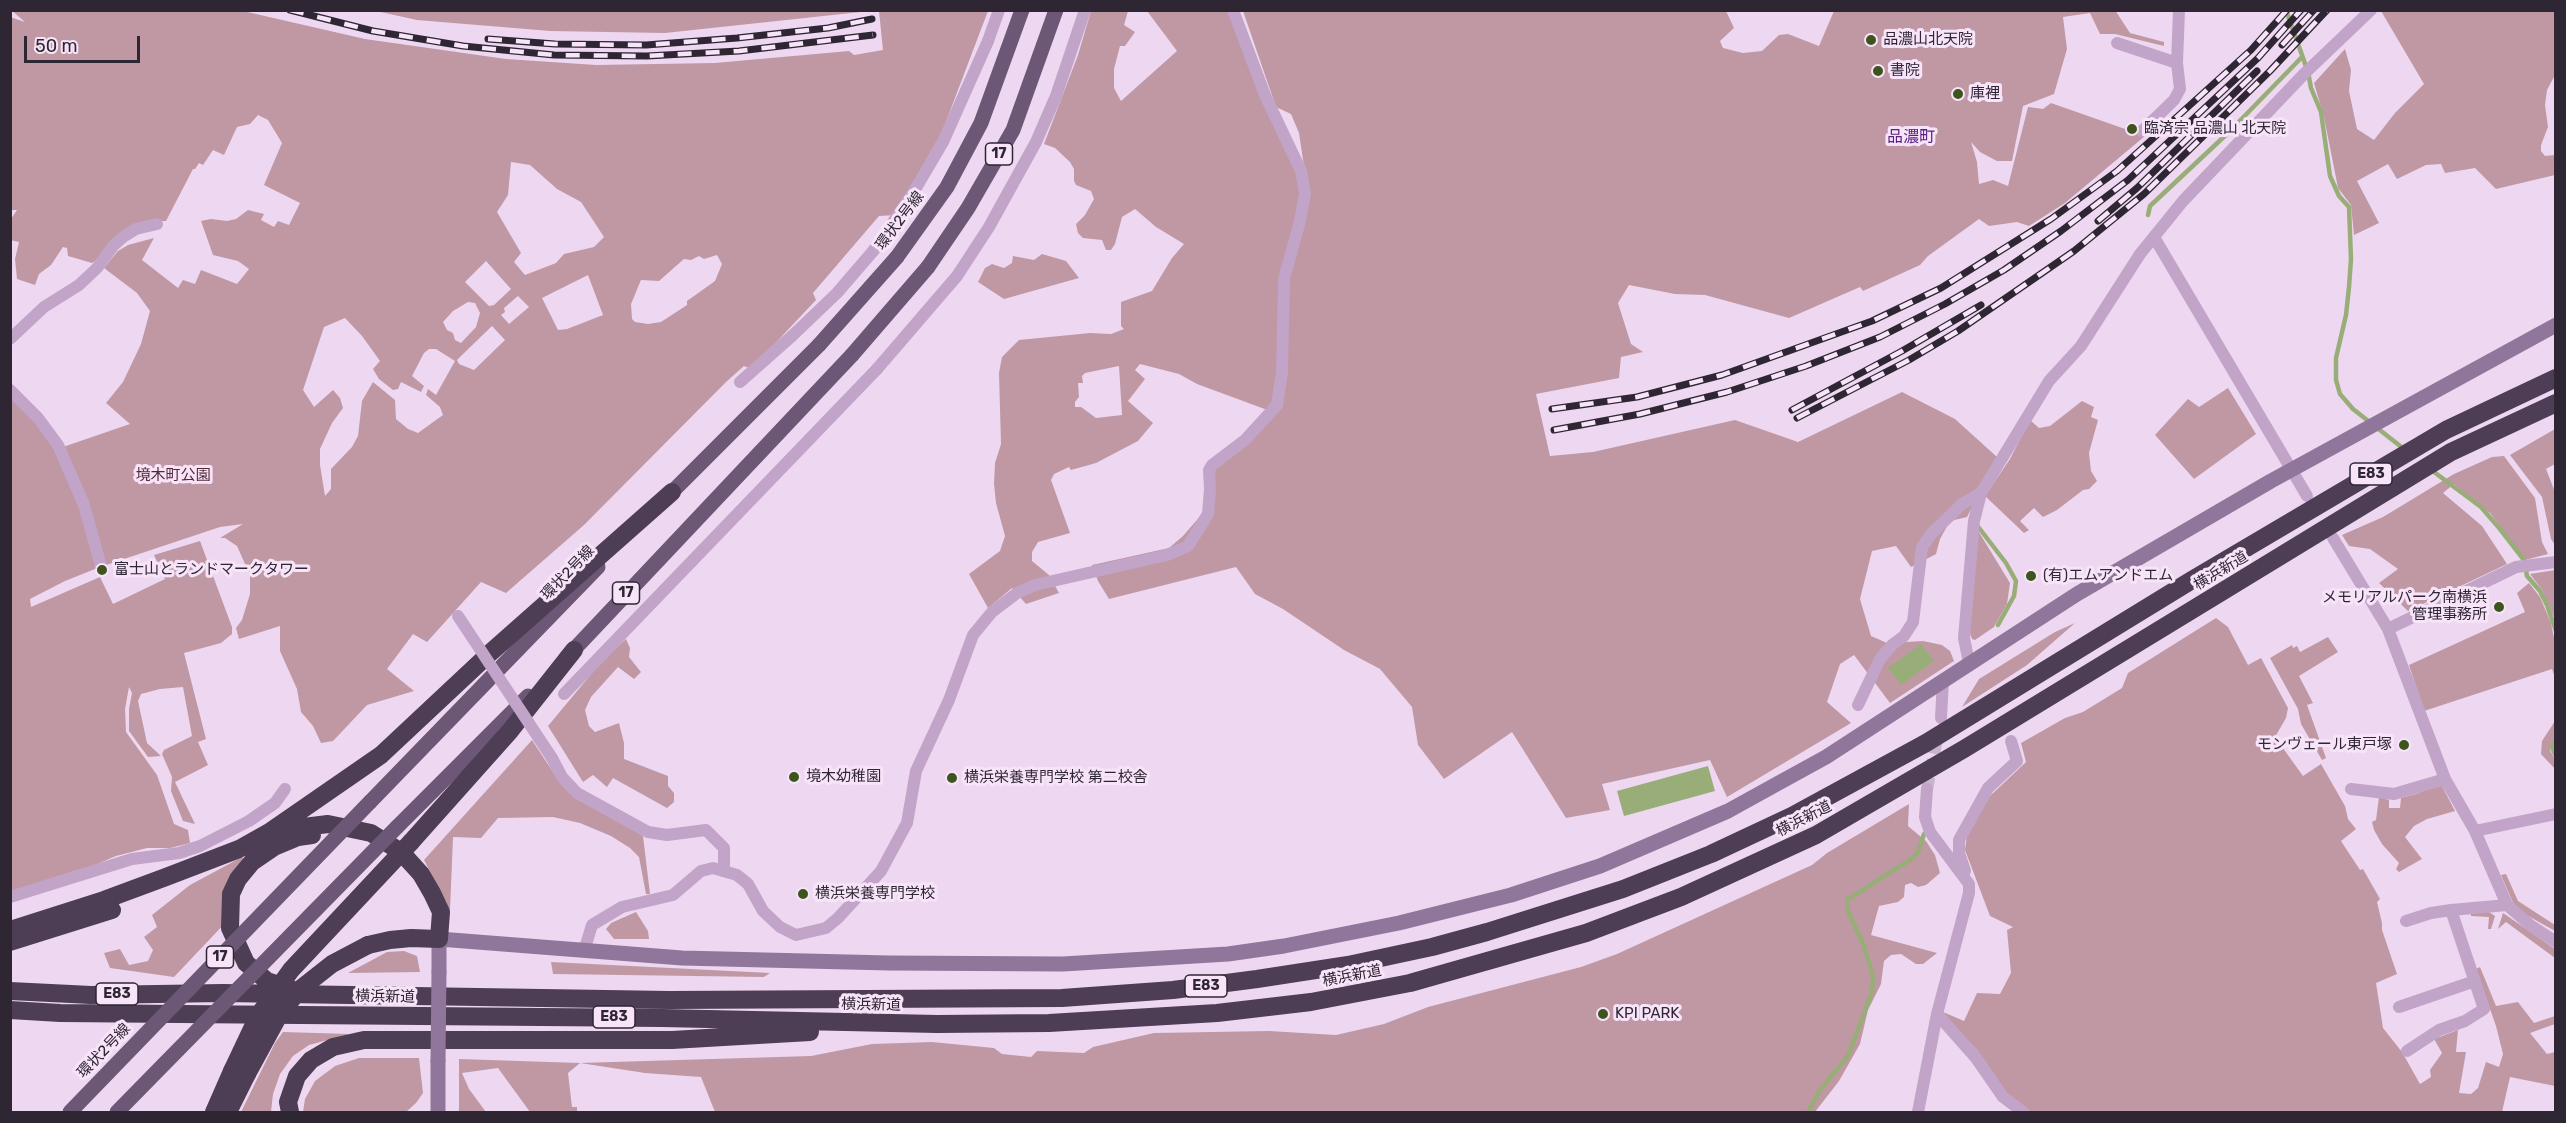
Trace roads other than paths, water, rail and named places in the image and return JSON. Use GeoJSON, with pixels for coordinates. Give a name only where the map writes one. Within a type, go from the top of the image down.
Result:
{"type":"FeatureCollection","features":[{"type":"Feature","properties":{"kind":"highway","name":"横浜新道"},"geometry":{"type":"LineString","coordinates":[[10,991],[91,994],[669,1000],[1062,998],[1173,990],[1257,980],[1348,964],[1487,932],[1623,890],[1711,854],[1811,806],[1926,743],[2182,586],[2446,430],[2556,378]]}},
{"type":"Feature","properties":{"kind":"highway","name":"横浜新道"},"geometry":{"type":"LineString","coordinates":[[10,1010],[60,1013],[662,1018],[937,1024],[1049,1023],[1217,1013],[1311,1002],[1410,983],[1586,933],[1670,901],[1760,861],[1837,823],[2451,452],[2556,403]]}},
{"type":"Feature","properties":{"kind":"highway"},"geometry":{"type":"LineString","coordinates":[[10,930],[104,900],[166,877],[239,849],[271,831],[381,755],[490,653],[672,492]]}},
{"type":"Feature","properties":{"kind":"highway"},"geometry":{"type":"LineString","coordinates":[[228,1113],[258,1016],[291,970],[411,842],[510,731],[574,650]]}},
{"type":"Feature","properties":{"kind":"highway"},"geometry":{"type":"LineString","coordinates":[[271,831],[328,824],[370,832],[401,852],[422,874],[441,912],[439,939]]}},
{"type":"Feature","properties":{"kind":"highway"},"geometry":{"type":"LineString","coordinates":[[323,995],[267,981],[246,963],[231,928],[231,894],[238,879],[252,862],[274,848],[298,837],[320,834],[365,840],[391,855],[411,878],[439,939]]}},
{"type":"Feature","properties":{"kind":"highway"},"geometry":{"type":"LineString","coordinates":[[10,942],[43,934],[130,904],[166,877]]}},
{"type":"Feature","properties":{"kind":"highway"},"geometry":{"type":"LineString","coordinates":[[214,1113],[239,1072],[299,990],[332,964],[368,945],[411,938],[439,939]]}},
{"type":"Feature","properties":{"kind":"highway"},"geometry":{"type":"LineString","coordinates":[[290,1113],[288,1102],[297,1076],[310,1060],[333,1047],[364,1040],[672,1040],[937,1024]]}},
{"type":"Feature","properties":{"kind":"main road","name":"環状2号線"},"geometry":{"type":"LineString","coordinates":[[70,1113],[672,492],[819,345],[897,257],[947,187],[981,123],[1022,10]]}},
{"type":"Feature","properties":{"kind":"main road","name":"17"},"geometry":{"type":"LineString","coordinates":[[117,1113],[574,650],[852,355],[928,267],[968,208],[1012,130],[1051,31],[1056,10]]}},
{"type":"Feature","properties":{"kind":"street"},"geometry":{"type":"LineString","coordinates":[[740,382],[821,309],[874,250],[943,142],[988,41],[999,10]]}},
{"type":"Feature","properties":{"kind":"street"},"geometry":{"type":"LineString","coordinates":[[564,694],[877,369],[957,276],[989,227],[1036,142],[1085,10]]}},
{"type":"Feature","properties":{"kind":"street"},"geometry":{"type":"LineString","coordinates":[[584,951],[592,925],[622,907],[673,895],[701,871],[713,868],[737,875],[748,884],[763,910],[780,927],[796,935],[826,927],[838,918],[881,870],[907,823],[916,771],[949,700],[968,646],[980,625],[1002,603],[1035,585],[1167,555],[1188,546],[1208,514],[1209,470],[1212,465],[1245,440],[1277,405],[1282,372],[1284,279],[1305,193],[1301,171],[1265,95],[1233,10]]}},
{"type":"Feature","properties":{"kind":"street"},"geometry":{"type":"LineString","coordinates":[[2142,130],[2174,100],[2180,89],[2177,63],[2179,10]]}},
{"type":"Feature","properties":{"kind":"street"},"geometry":{"type":"LineString","coordinates":[[1969,663],[1964,638],[1974,521],[1981,493],[2049,381],[2081,346],[2140,254],[2183,201],[2305,73],[2371,10]]}},
{"type":"Feature","properties":{"kind":"street"},"geometry":{"type":"LineString","coordinates":[[2117,43],[2177,63]]}},
{"type":"Feature","properties":{"kind":"street"},"geometry":{"type":"LineString","coordinates":[[10,339],[44,307],[79,285],[119,241],[136,229],[157,224]]}},
{"type":"Feature","properties":{"kind":"street"},"geometry":{"type":"LineString","coordinates":[[2154,237],[2307,496]]}},
{"type":"Feature","properties":{"kind":"street"},"geometry":{"type":"LineString","coordinates":[[438,1113],[439,939],[682,958],[1063,964],[1228,954],[1284,946],[1454,911],[1600,866],[1728,811],[1826,757],[2077,594],[2291,470],[2556,325]]}},
{"type":"Feature","properties":{"kind":"street"},"geometry":{"type":"LineString","coordinates":[[10,390],[38,418],[58,445],[84,506],[90,534],[102,570]]}},
{"type":"Feature","properties":{"kind":"street"},"geometry":{"type":"LineString","coordinates":[[1858,705],[1880,659],[1892,645],[1904,636],[1913,622],[1922,547],[1932,533],[1962,504],[1981,493]]}},
{"type":"Feature","properties":{"kind":"street"},"geometry":{"type":"LineString","coordinates":[[2333,538],[2388,629],[2445,779],[2475,831],[2507,905],[2529,925],[2556,942]]}},
{"type":"Feature","properties":{"kind":"street"},"geometry":{"type":"LineString","coordinates":[[2388,629],[2516,567],[2556,562]]}},
{"type":"Feature","properties":{"kind":"street"},"geometry":{"type":"LineString","coordinates":[[458,616],[552,758],[562,777],[577,793],[648,831],[667,835],[706,830],[724,848],[724,870]]}},
{"type":"Feature","properties":{"kind":"street"},"geometry":{"type":"LineString","coordinates":[[1941,718],[1944,680]]}},
{"type":"Feature","properties":{"kind":"street"},"geometry":{"type":"LineString","coordinates":[[1918,1113],[1937,1014],[1969,893],[1969,884],[1959,854],[1959,840],[1988,788],[2018,761],[2012,741]]}},
{"type":"Feature","properties":{"kind":"street"},"geometry":{"type":"LineString","coordinates":[[2351,789],[2394,794],[2445,779]]}},
{"type":"Feature","properties":{"kind":"street"},"geometry":{"type":"LineString","coordinates":[[10,897],[132,859],[179,853],[200,846],[249,821],[275,803],[285,789]]}},
{"type":"Feature","properties":{"kind":"street"},"geometry":{"type":"LineString","coordinates":[[1927,789],[1925,818],[1930,832],[1969,884]]}},
{"type":"Feature","properties":{"kind":"street"},"geometry":{"type":"LineString","coordinates":[[2475,831],[2556,814]]}},
{"type":"Feature","properties":{"kind":"street"},"geometry":{"type":"LineString","coordinates":[[2406,921],[2431,913],[2507,905]]}},
{"type":"Feature","properties":{"kind":"street"},"geometry":{"type":"LineString","coordinates":[[2407,1051],[2439,1030],[2465,1021],[2484,1009],[2451,910]]}},
{"type":"Feature","properties":{"kind":"street"},"geometry":{"type":"LineString","coordinates":[[2399,1007],[2475,981]]}},
{"type":"Feature","properties":{"kind":"street"},"geometry":{"type":"LineString","coordinates":[[1937,1014],[1976,1058],[2002,1097],[2023,1113]]}},
{"type":"Feature","properties":{"kind":"waterway"},"geometry":{"type":"LineString","coordinates":[[2286,10],[2321,112],[2330,176],[2339,196],[2349,207],[2351,259],[2349,287],[2346,315],[2336,358],[2336,380],[2340,394],[2353,409],[2404,449]]}},
{"type":"Feature","properties":{"kind":"waterway"},"geometry":{"type":"LineString","coordinates":[[2148,215],[2150,206],[2228,133],[2302,57]]}},
{"type":"Feature","properties":{"kind":"waterway"},"geometry":{"type":"LineString","coordinates":[[2430,469],[2481,507],[2500,529],[2524,560],[2527,576],[2540,591],[2556,631]]}},
{"type":"Feature","properties":{"kind":"waterway"},"geometry":{"type":"LineString","coordinates":[[1976,524],[2006,563],[2016,581],[2014,596],[1998,625]]}},
{"type":"Feature","properties":{"kind":"waterway"},"geometry":{"type":"LineString","coordinates":[[2556,740],[2552,747],[2556,757]]}},
{"type":"Feature","properties":{"kind":"waterway"},"geometry":{"type":"LineString","coordinates":[[1808,1112],[1820,1090],[1848,1056],[1872,992],[1873,977],[1864,946],[1848,911],[1847,900],[1913,858],[1918,852],[1924,834]]}},
{"type":"Feature","properties":{"kind":"tunnel"},"geometry":{"type":"LineString","coordinates":[[1927,789],[1938,734]]}},
{"type":"Feature","properties":{"kind":"railway"},"geometry":{"type":"LineString","coordinates":[[290,10],[373,31],[463,46],[554,55],[647,56],[739,51],[873,35]]}},
{"type":"Feature","properties":{"kind":"railway"},"geometry":{"type":"LineString","coordinates":[[1552,409],[1637,397],[1722,375],[1872,321],[1941,288],[2051,219],[2117,171],[2251,50],[2287,10]]}},
{"type":"Feature","properties":{"kind":"railway"},"geometry":{"type":"LineString","coordinates":[[1554,430],[1640,414],[1727,392],[1806,366],[1880,337],[1945,304],[2004,270],[2061,231],[2128,180],[2258,58],[2301,10]]}},
{"type":"Feature","properties":{"kind":"railway"},"geometry":{"type":"LineString","coordinates":[[2282,45],[2314,10]]}},
{"type":"Feature","properties":{"kind":"railway"},"geometry":{"type":"LineString","coordinates":[[1797,418],[1909,360],[1958,331],[2074,251],[2144,194],[2270,71],[2327,10]]}},
{"type":"Feature","properties":{"kind":"railway"},"geometry":{"type":"LineString","coordinates":[[488,39],[555,44],[646,45],[828,28],[872,19]]}},
{"type":"Feature","properties":{"kind":"railway"},"geometry":{"type":"LineString","coordinates":[[2098,221],[2137,188],[2257,71]]}},
{"type":"Feature","properties":{"kind":"railway"},"geometry":{"type":"LineString","coordinates":[[1792,410],[1902,351],[1981,305]]}},
{"type":"Feature","properties":{"kind":"place","name":"品濃山北天院"},"geometry":{"type":"Point","coordinates":[1871,40]}},
{"type":"Feature","properties":{"kind":"place","name":"書院"},"geometry":{"type":"Point","coordinates":[1878,71]}},
{"type":"Feature","properties":{"kind":"place","name":"庫裡"},"geometry":{"type":"Point","coordinates":[1958,94]}},
{"type":"Feature","properties":{"kind":"place","name":"臨済宗 品濃山 北天院"},"geometry":{"type":"Point","coordinates":[2132,129]}},
{"type":"Feature","properties":{"kind":"place","name":"富士山とランドマークタワー"},"geometry":{"type":"Point","coordinates":[102,570]}},
{"type":"Feature","properties":{"kind":"place","name":"(有)エムアンドエム"},"geometry":{"type":"Point","coordinates":[2031,576]}},
{"type":"Feature","properties":{"kind":"place","name":"メモリアルパーク南横浜 管理事務所"},"geometry":{"type":"Point","coordinates":[2499,607]}},
{"type":"Feature","properties":{"kind":"place","name":"モンヴェール東戸塚"},"geometry":{"type":"Point","coordinates":[2404,745]}},
{"type":"Feature","properties":{"kind":"place","name":"境木幼稚園"},"geometry":{"type":"Point","coordinates":[794,777]}},
{"type":"Feature","properties":{"kind":"place","name":"横浜栄養専門学校 第二校舎"},"geometry":{"type":"Point","coordinates":[952,778]}},
{"type":"Feature","properties":{"kind":"place","name":"横浜栄養専門学校"},"geometry":{"type":"Point","coordinates":[803,894]}},
{"type":"Feature","properties":{"kind":"place","name":"KPI PARK"},"geometry":{"type":"Point","coordinates":[1603,1014]}},
{"type":"Feature","properties":{"kind":"district","name":"品濃町"},"geometry":{"type":"Point","coordinates":[1911,137]}},
{"type":"Feature","properties":{"kind":"park label","name":"境木町公園"},"geometry":{"type":"Point","coordinates":[173,476]}}]}
